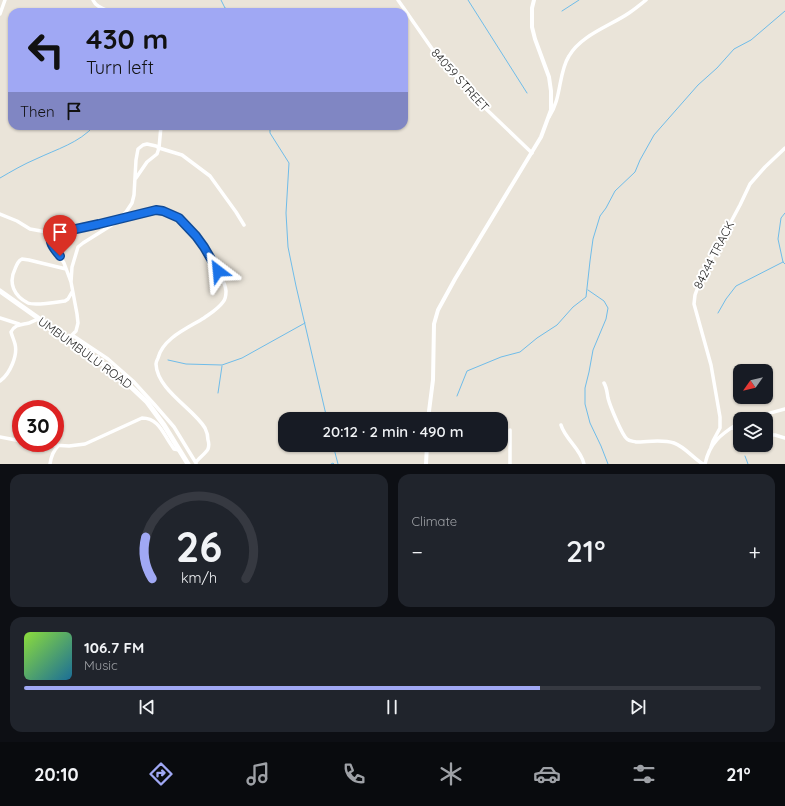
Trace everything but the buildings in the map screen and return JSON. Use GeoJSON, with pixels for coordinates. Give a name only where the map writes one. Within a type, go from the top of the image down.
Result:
{"type":"FeatureCollection","features":[{"type":"Feature","properties":{"kind":"main road","name":"UMBUMBULU ROAD"},"geometry":{"type":"LineString","coordinates":[[0,291],[113,371],[130,386],[147,402],[164,425],[188,464]]}},
{"type":"Feature","properties":{"kind":"street"},"geometry":{"type":"LineString","coordinates":[[0,14],[5,0]]}},
{"type":"Feature","properties":{"kind":"street"},"geometry":{"type":"LineString","coordinates":[[93,0],[95,4],[102,8]]}},
{"type":"Feature","properties":{"kind":"street"},"geometry":{"type":"LineString","coordinates":[[429,412],[433,380],[434,324],[438,310],[455,279],[532,153],[549,118],[551,110],[551,91],[549,77],[532,27],[532,8],[534,0]]}},
{"type":"Feature","properties":{"kind":"street"},"geometry":{"type":"LineString","coordinates":[[549,118],[554,110],[566,62],[574,48],[606,26],[628,14],[646,0]]}},
{"type":"Feature","properties":{"kind":"street","name":"84059 STREET"},"geometry":{"type":"LineString","coordinates":[[408,14],[435,53],[484,107],[532,153]]}},
{"type":"Feature","properties":{"kind":"street"},"geometry":{"type":"LineString","coordinates":[[135,179],[147,162],[157,154],[160,148],[161,130]]}},
{"type":"Feature","properties":{"kind":"street"},"geometry":{"type":"LineString","coordinates":[[68,339],[76,331],[78,323],[71,282],[72,267],[78,247],[83,242],[115,223],[126,212],[134,195],[136,160],[140,146],[147,144],[182,155],[210,176],[244,225]]}},
{"type":"Feature","properties":{"kind":"street","name":"84244 TRACK"},"geometry":{"type":"LineString","coordinates":[[704,464],[713,440],[720,428],[720,417],[711,365],[694,304],[695,295],[702,276],[744,199],[750,184],[785,148]]}},
{"type":"Feature","properties":{"kind":"street"},"geometry":{"type":"LineString","coordinates":[[0,214],[17,221],[30,229],[41,232],[50,232],[76,229],[156,210],[163,211],[179,218],[196,236],[204,247],[224,284],[226,291],[224,301],[218,309],[170,339],[159,352],[156,364],[163,382],[206,429],[209,443],[208,448],[196,463],[174,427],[133,381],[108,359],[72,335]]}},
{"type":"Feature","properties":{"kind":"street"},"geometry":{"type":"LineString","coordinates":[[50,232],[53,246],[60,256],[71,282]]}},
{"type":"Feature","properties":{"kind":"street"},"geometry":{"type":"LineString","coordinates":[[66,269],[29,260],[20,260],[12,276],[13,288],[17,295],[27,303],[36,305],[65,301],[68,299],[72,291]]}},
{"type":"Feature","properties":{"kind":"street"},"geometry":{"type":"LineString","coordinates":[[0,318],[19,324],[28,323],[39,319]]}},
{"type":"Feature","properties":{"kind":"street"},"geometry":{"type":"LineString","coordinates":[[0,381],[6,376],[12,365],[16,346],[11,332],[13,328],[19,324]]}},
{"type":"Feature","properties":{"kind":"street"},"geometry":{"type":"LineString","coordinates":[[604,384],[621,431],[626,438],[636,442],[662,441],[674,443],[704,464]]}},
{"type":"Feature","properties":{"kind":"street"},"geometry":{"type":"LineString","coordinates":[[773,413],[785,410]]}},
{"type":"Feature","properties":{"kind":"street"},"geometry":{"type":"LineString","coordinates":[[64,446],[85,444],[142,418],[148,418],[154,420],[172,446],[179,450]]}},
{"type":"Feature","properties":{"kind":"street"},"geometry":{"type":"LineString","coordinates":[[561,425],[563,431],[583,458],[584,464]]}},
{"type":"Feature","properties":{"kind":"street"},"geometry":{"type":"LineString","coordinates":[[711,447],[723,433],[731,428]]}},
{"type":"Feature","properties":{"kind":"street"},"geometry":{"type":"LineString","coordinates":[[510,430],[510,464]]}},
{"type":"Feature","properties":{"kind":"street"},"geometry":{"type":"LineString","coordinates":[[773,435],[785,438]]}},
{"type":"Feature","properties":{"kind":"street"},"geometry":{"type":"LineString","coordinates":[[0,437],[12,439]]}},
{"type":"Feature","properties":{"kind":"street"},"geometry":{"type":"LineString","coordinates":[[50,464],[54,452]]}},
{"type":"Feature","properties":{"kind":"street"},"geometry":{"type":"LineString","coordinates":[[426,464],[427,452]]}},
{"type":"Feature","properties":{"kind":"waterway"},"geometry":{"type":"LineString","coordinates":[[221,0],[225,8]]}},
{"type":"Feature","properties":{"kind":"waterway"},"geometry":{"type":"LineString","coordinates":[[468,0],[527,93]]}},
{"type":"Feature","properties":{"kind":"waterway"},"geometry":{"type":"LineString","coordinates":[[562,11],[579,0]]}},
{"type":"Feature","properties":{"kind":"waterway"},"geometry":{"type":"LineString","coordinates":[[457,396],[467,371],[501,357],[520,352],[537,338],[557,325],[573,307],[586,297],[593,239],[600,216],[615,191],[635,172],[654,135],[698,85],[717,68],[734,49],[751,40],[785,11]]}},
{"type":"Feature","properties":{"kind":"waterway"},"geometry":{"type":"LineString","coordinates":[[0,178],[27,163],[60,149],[82,137],[90,130]]}},
{"type":"Feature","properties":{"kind":"waterway"},"geometry":{"type":"LineString","coordinates":[[270,130],[270,133],[289,163],[286,213],[288,247],[325,412]]}},
{"type":"Feature","properties":{"kind":"waterway"},"geometry":{"type":"LineString","coordinates":[[785,213],[781,218],[778,239],[783,262],[785,264]]}},
{"type":"Feature","properties":{"kind":"waterway"},"geometry":{"type":"LineString","coordinates":[[718,313],[736,286],[783,262]]}},
{"type":"Feature","properties":{"kind":"waterway"},"geometry":{"type":"LineString","coordinates":[[588,290],[604,301],[608,308],[606,319],[593,350],[585,388],[585,404],[590,423],[608,464]]}},
{"type":"Feature","properties":{"kind":"waterway"},"geometry":{"type":"LineString","coordinates":[[168,360],[186,364],[222,365],[242,358],[305,323]]}},
{"type":"Feature","properties":{"kind":"waterway"},"geometry":{"type":"LineString","coordinates":[[218,393],[222,366]]}},
{"type":"Feature","properties":{"kind":"waterway"},"geometry":{"type":"LineString","coordinates":[[335,452],[338,464]]}},
{"type":"Feature","properties":{"kind":"waterway"},"geometry":{"type":"LineString","coordinates":[[745,456],[748,464]]}},
{"type":"Feature","properties":{"kind":"route"},"geometry":{"type":"LineString","coordinates":[[60,256],[53,246],[50,232],[76,229],[156,210],[163,211],[179,218],[196,236],[218,271]]}}]}
